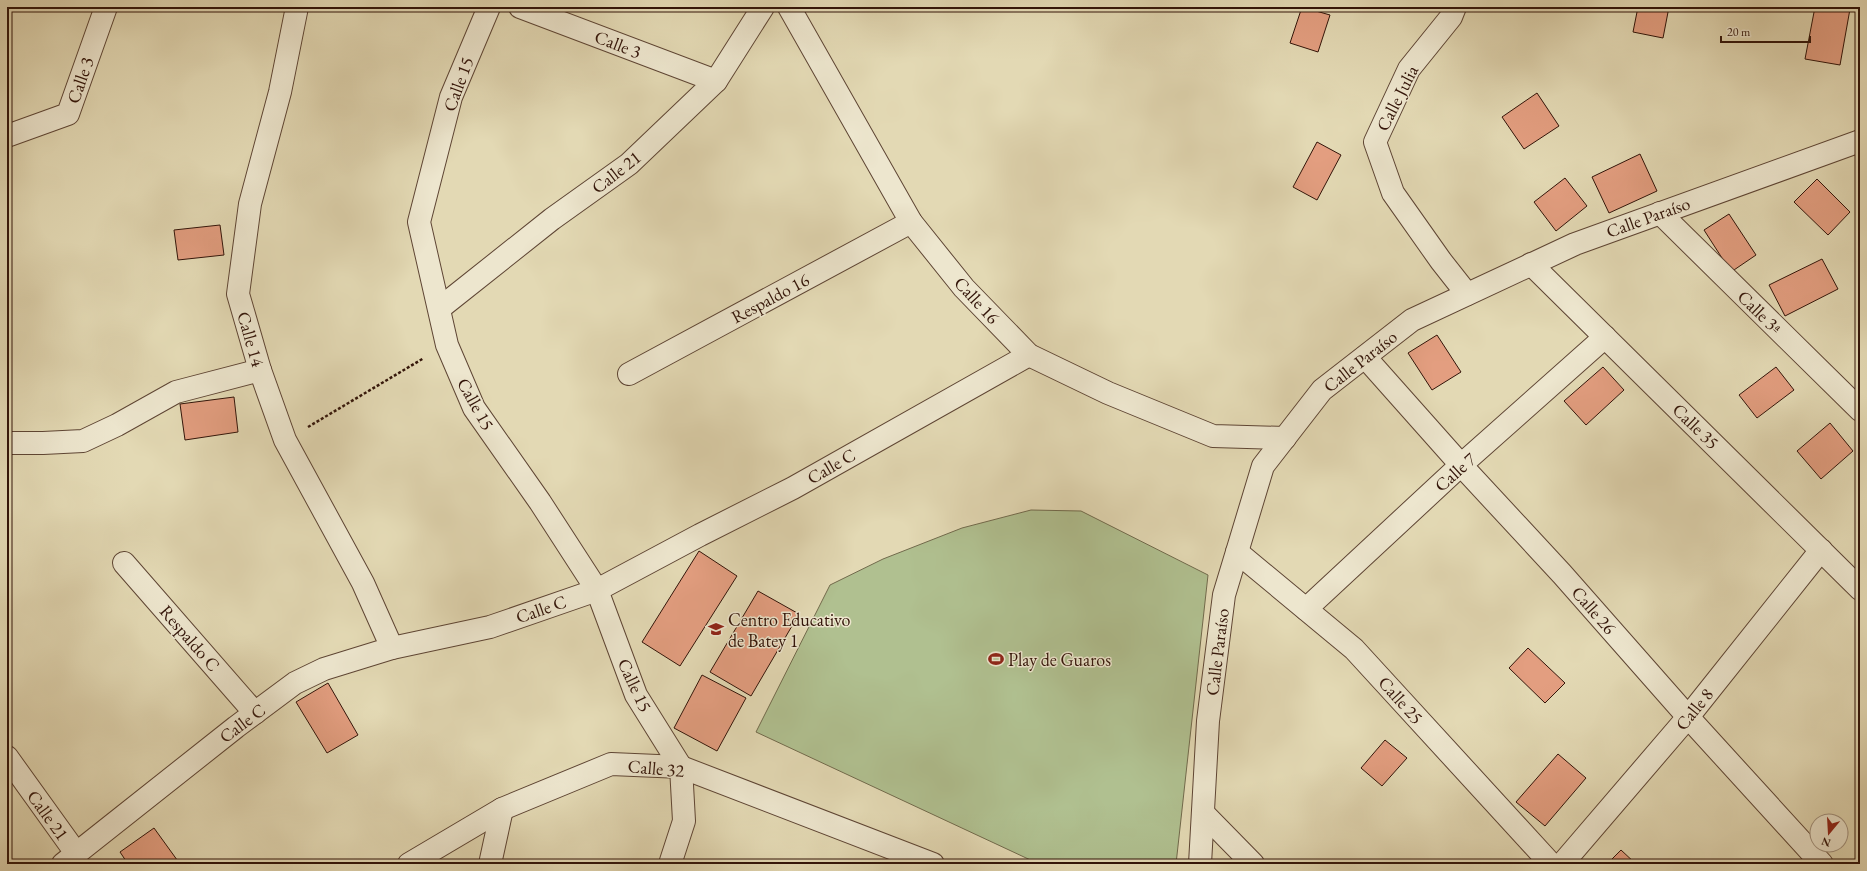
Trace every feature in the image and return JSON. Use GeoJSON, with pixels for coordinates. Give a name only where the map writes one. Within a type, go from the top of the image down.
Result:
{"type":"FeatureCollection","features":[{"type":"Feature","properties":{"kind":"street","name":"Calle 3"},"geometry":{"type":"LineString","coordinates":[[7,136],[68,114],[106,7]]}},
{"type":"Feature","properties":{"kind":"street","name":"Calle 14"},"geometry":{"type":"LineString","coordinates":[[297,7],[280,92],[250,204],[238,294],[260,370],[285,440],[363,583],[392,648]]}},
{"type":"Feature","properties":{"kind":"street","name":"Calle 15"},"geometry":{"type":"LineString","coordinates":[[489,7],[451,96],[420,222],[447,345],[474,408],[540,502],[596,590],[636,695],[681,767]]}},
{"type":"Feature","properties":{"kind":"street","name":"Calle 3"},"geometry":{"type":"LineString","coordinates":[[520,7],[716,81]]}},
{"type":"Feature","properties":{"kind":"street","name":"Calle 21"},"geometry":{"type":"LineString","coordinates":[[440,308],[552,219],[629,164],[716,81],[763,7]]}},
{"type":"Feature","properties":{"kind":"street","name":"Calle 16"},"geometry":{"type":"LineString","coordinates":[[789,7],[911,222],[964,288],[1028,355],[1108,393],[1213,436],[1285,438]]}},
{"type":"Feature","properties":{"kind":"street","name":"Calle Julia"},"geometry":{"type":"LineString","coordinates":[[1455,7],[1451,17],[1409,68],[1375,142],[1393,193],[1441,261],[1467,294]]}},
{"type":"Feature","properties":{"kind":"street","name":"Calle Paraíso"},"geometry":{"type":"LineString","coordinates":[[1200,864],[1208,720],[1224,595],[1263,466],[1322,390],[1412,320],[1531,264],[1575,244],[1860,140]]}},
{"type":"Feature","properties":{"kind":"street","name":"Calle 3ª"},"geometry":{"type":"LineString","coordinates":[[1660,213],[1860,410]]}},
{"type":"Feature","properties":{"kind":"street","name":"Respaldo 16"},"geometry":{"type":"LineString","coordinates":[[629,374],[911,222]]}},
{"type":"Feature","properties":{"kind":"street","name":"Calle 35"},"geometry":{"type":"LineString","coordinates":[[1531,264],[1860,589]]}},
{"type":"Feature","properties":{"kind":"street","name":"Calle 7"},"geometry":{"type":"LineString","coordinates":[[1306,609],[1461,465],[1605,337]]}},
{"type":"Feature","properties":{"kind":"street","name":"Calle C"},"geometry":{"type":"LineString","coordinates":[[70,859],[295,683],[324,669],[392,648],[490,627],[596,590],[793,488],[1028,355]]}},
{"type":"Feature","properties":{"kind":"street","name":"Calle 26"},"geometry":{"type":"LineString","coordinates":[[1365,357],[1822,864]]}},
{"type":"Feature","properties":{"kind":"street"},"geometry":{"type":"LineString","coordinates":[[7,443],[83,441],[117,425],[176,392],[260,370]]}},
{"type":"Feature","properties":{"kind":"street","name":"Calle 8"},"geometry":{"type":"LineString","coordinates":[[1562,864],[1688,717],[1821,550]]}},
{"type":"Feature","properties":{"kind":"street","name":"Calle 25"},"geometry":{"type":"LineString","coordinates":[[1237,552],[1354,649],[1551,864]]}},
{"type":"Feature","properties":{"kind":"street","name":"Respaldo C"},"geometry":{"type":"LineString","coordinates":[[124,563],[255,713]]}},
{"type":"Feature","properties":{"kind":"street","name":"Calle 21"},"geometry":{"type":"LineString","coordinates":[[7,757],[70,859]]}},
{"type":"Feature","properties":{"kind":"street","name":"Calle 32"},"geometry":{"type":"LineString","coordinates":[[410,864],[502,809],[612,764],[681,767],[933,864]]}},
{"type":"Feature","properties":{"kind":"street"},"geometry":{"type":"LineString","coordinates":[[670,864],[684,821],[681,767]]}},
{"type":"Feature","properties":{"kind":"street"},"geometry":{"type":"LineString","coordinates":[[490,864],[502,809]]}},
{"type":"Feature","properties":{"kind":"street"},"geometry":{"type":"LineString","coordinates":[[1203,813],[1253,864]]}},
{"type":"Feature","properties":{"kind":"path"},"geometry":{"type":"LineString","coordinates":[[285,440],[447,345]]}},
{"type":"Feature","properties":{"kind":"green space","name":"Play de Guaros"},"geometry":{"type":"Polygon","coordinates":[[[1031,510],[1081,511],[1208,575],[1176,864],[1039,864],[756,732],[830,585],[883,559],[962,528],[1031,510]]]}},
{"type":"Feature","properties":{"kind":"building"},"geometry":{"type":"Polygon","coordinates":[[[1302,7],[1330,15],[1318,52],[1290,43],[1302,7]]]}},
{"type":"Feature","properties":{"kind":"building"},"geometry":{"type":"Polygon","coordinates":[[[1638,7],[1669,7],[1663,38],[1633,32],[1638,7]]]}},
{"type":"Feature","properties":{"kind":"building"},"geometry":{"type":"Polygon","coordinates":[[[1815,7],[1838,7],[1850,9],[1840,65],[1805,59],[1815,7]]]}},
{"type":"Feature","properties":{"kind":"building"},"geometry":{"type":"Polygon","coordinates":[[[1537,93],[1559,126],[1524,149],[1502,117],[1537,93]]]}},
{"type":"Feature","properties":{"kind":"building"},"geometry":{"type":"Polygon","coordinates":[[[1317,142],[1341,155],[1317,200],[1293,187],[1317,142]]]}},
{"type":"Feature","properties":{"kind":"building"},"geometry":{"type":"Polygon","coordinates":[[[1640,154],[1657,191],[1609,213],[1592,177],[1640,154]]]}},
{"type":"Feature","properties":{"kind":"building"},"geometry":{"type":"Polygon","coordinates":[[[1565,178],[1587,206],[1556,231],[1534,202],[1565,178]]]}},
{"type":"Feature","properties":{"kind":"building"},"geometry":{"type":"Polygon","coordinates":[[[1817,179],[1850,212],[1828,235],[1794,202],[1817,179]]]}},
{"type":"Feature","properties":{"kind":"building"},"geometry":{"type":"Polygon","coordinates":[[[1729,214],[1756,255],[1731,272],[1704,230],[1729,214]]]}},
{"type":"Feature","properties":{"kind":"building"},"geometry":{"type":"Polygon","coordinates":[[[220,225],[224,255],[178,260],[174,230],[220,225]]]}},
{"type":"Feature","properties":{"kind":"building"},"geometry":{"type":"Polygon","coordinates":[[[1822,259],[1838,289],[1785,316],[1769,285],[1822,259]]]}},
{"type":"Feature","properties":{"kind":"building"},"geometry":{"type":"Polygon","coordinates":[[[1437,335],[1461,372],[1432,390],[1408,353],[1437,335]]]}},
{"type":"Feature","properties":{"kind":"building"},"geometry":{"type":"Polygon","coordinates":[[[1603,367],[1624,390],[1586,425],[1564,401],[1603,367]]]}},
{"type":"Feature","properties":{"kind":"building"},"geometry":{"type":"Polygon","coordinates":[[[1776,367],[1794,390],[1757,418],[1739,395],[1776,367]]]}},
{"type":"Feature","properties":{"kind":"building"},"geometry":{"type":"Polygon","coordinates":[[[234,397],[238,432],[185,440],[180,404],[234,397]]]}},
{"type":"Feature","properties":{"kind":"building"},"geometry":{"type":"Polygon","coordinates":[[[1830,423],[1853,451],[1821,479],[1797,451],[1830,423]]]}},
{"type":"Feature","properties":{"kind":"building"},"geometry":{"type":"Polygon","coordinates":[[[699,551],[737,576],[680,666],[642,642],[699,551]]]}},
{"type":"Feature","properties":{"kind":"building"},"geometry":{"type":"Polygon","coordinates":[[[758,591],[799,614],[751,696],[710,672],[758,591]]]}},
{"type":"Feature","properties":{"kind":"building"},"geometry":{"type":"Polygon","coordinates":[[[1528,648],[1565,683],[1545,703],[1509,668],[1528,648]]]}},
{"type":"Feature","properties":{"kind":"building"},"geometry":{"type":"Polygon","coordinates":[[[702,675],[746,698],[717,751],[674,728],[702,675]]]}},
{"type":"Feature","properties":{"kind":"building"},"geometry":{"type":"Polygon","coordinates":[[[328,683],[358,735],[327,753],[296,702],[328,683]]]}},
{"type":"Feature","properties":{"kind":"building"},"geometry":{"type":"Polygon","coordinates":[[[1385,740],[1407,758],[1382,786],[1361,768],[1385,740]]]}},
{"type":"Feature","properties":{"kind":"building"},"geometry":{"type":"Polygon","coordinates":[[[1558,754],[1586,778],[1545,826],[1516,802],[1558,754]]]}},
{"type":"Feature","properties":{"kind":"building"},"geometry":{"type":"Polygon","coordinates":[[[154,828],[180,864],[128,864],[120,852],[154,828]]]}},
{"type":"Feature","properties":{"kind":"building"},"geometry":{"type":"Polygon","coordinates":[[[1621,850],[1636,864],[1607,864],[1621,850]]]}},
{"type":"Feature","properties":{"kind":"place","name":"Centro Educativo de Batey 1"},"geometry":{"type":"Point","coordinates":[716,629]}},
{"type":"Feature","properties":{"kind":"place","name":"Play de Guaros"},"geometry":{"type":"Point","coordinates":[996,659]}}]}
